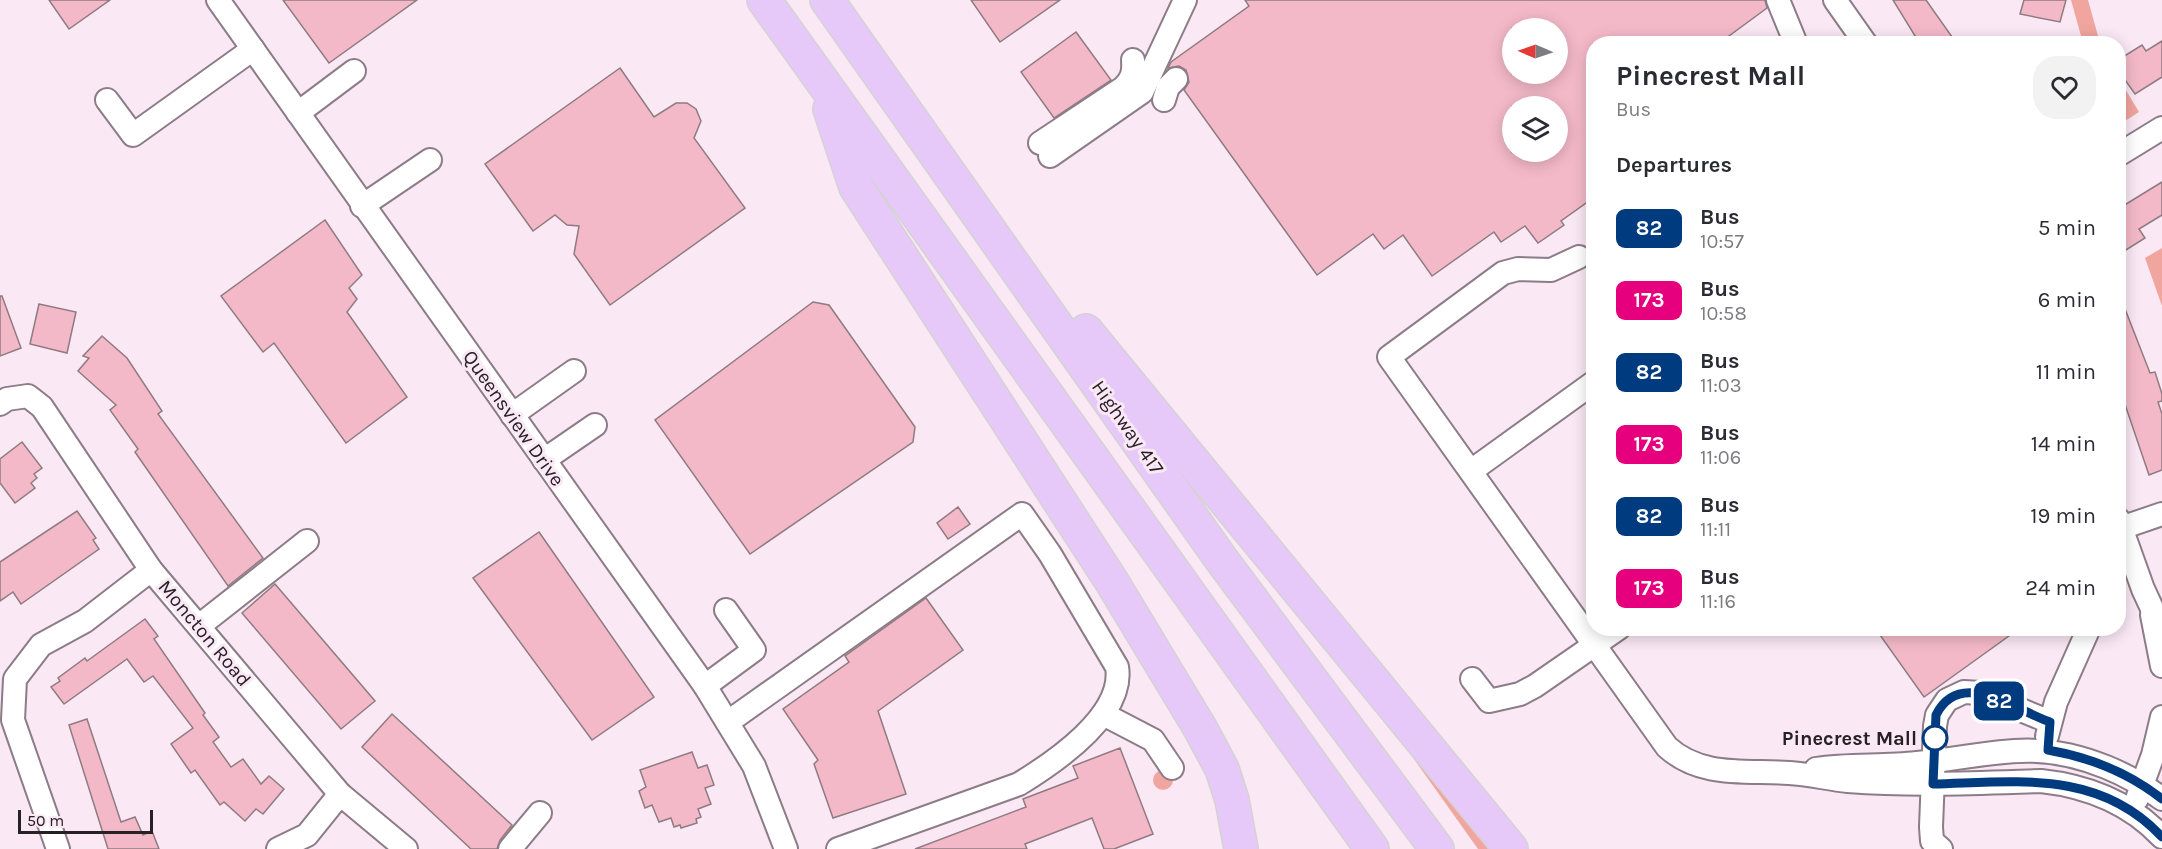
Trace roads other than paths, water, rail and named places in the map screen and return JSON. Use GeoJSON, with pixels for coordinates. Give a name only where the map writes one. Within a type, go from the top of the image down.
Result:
{"type":"FeatureCollection","features":[{"type":"Feature","properties":{"kind":"highway"},"geometry":{"type":"LineString","coordinates":[[764,0],[1372,849]]}},
{"type":"Feature","properties":{"kind":"highway","name":"Highway 417"},"geometry":{"type":"LineString","coordinates":[[827,0],[1221,560],[1437,849]]}},
{"type":"Feature","properties":{"kind":"highway"},"geometry":{"type":"LineString","coordinates":[[818,76],[856,187],[1112,582],[1200,728],[1222,769],[1232,800],[1241,849]]}},
{"type":"Feature","properties":{"kind":"highway"},"geometry":{"type":"LineString","coordinates":[[907,112],[949,156],[1106,357],[1511,849]]}},
{"type":"Feature","properties":{"kind":"street","name":"Queensview Drive"},"geometry":{"type":"LineString","coordinates":[[218,0],[362,206],[705,686],[754,766],[786,849]]}},
{"type":"Feature","properties":{"kind":"street"},"geometry":{"type":"LineString","coordinates":[[1133,60],[1134,70],[1131,79],[1123,88],[1045,150],[1142,92],[1185,0]]}},
{"type":"Feature","properties":{"kind":"street"},"geometry":{"type":"LineString","coordinates":[[1778,0],[1794,36]]}},
{"type":"Feature","properties":{"kind":"street"},"geometry":{"type":"LineString","coordinates":[[1835,0],[1860,36]]}},
{"type":"Feature","properties":{"kind":"street"},"geometry":{"type":"LineString","coordinates":[[107,100],[133,135],[253,49]]}},
{"type":"Feature","properties":{"kind":"street"},"geometry":{"type":"LineString","coordinates":[[298,113],[354,71]]}},
{"type":"Feature","properties":{"kind":"street"},"geometry":{"type":"LineString","coordinates":[[1164,100],[1168,87],[1176,79]]}},
{"type":"Feature","properties":{"kind":"street"},"geometry":{"type":"LineString","coordinates":[[2126,150],[2162,128]]}},
{"type":"Feature","properties":{"kind":"street"},"geometry":{"type":"LineString","coordinates":[[362,206],[430,160]]}},
{"type":"Feature","properties":{"kind":"street"},"geometry":{"type":"LineString","coordinates":[[1579,257],[1551,270],[1518,269],[1503,273],[1389,357],[1586,635]]}},
{"type":"Feature","properties":{"kind":"street"},"geometry":{"type":"LineString","coordinates":[[512,415],[573,371]]}},
{"type":"Feature","properties":{"kind":"street"},"geometry":{"type":"LineString","coordinates":[[1471,471],[1586,388]]}},
{"type":"Feature","properties":{"kind":"street","name":"Moncton Road"},"geometry":{"type":"LineString","coordinates":[[0,404],[7,399],[28,396],[42,406],[152,570],[340,794],[406,849]]}},
{"type":"Feature","properties":{"kind":"street"},"geometry":{"type":"LineString","coordinates":[[544,460],[595,425]]}},
{"type":"Feature","properties":{"kind":"street"},"geometry":{"type":"LineString","coordinates":[[728,722],[1023,514],[1050,554],[1117,667],[1118,680],[1105,715],[1042,769],[1019,784],[838,849]]}},
{"type":"Feature","properties":{"kind":"street"},"geometry":{"type":"LineString","coordinates":[[2126,522],[2162,514]]}},
{"type":"Feature","properties":{"kind":"street"},"geometry":{"type":"LineString","coordinates":[[2126,536],[2156,604],[2162,630]]}},
{"type":"Feature","properties":{"kind":"street"},"geometry":{"type":"LineString","coordinates":[[199,626],[307,542]]}},
{"type":"Feature","properties":{"kind":"street"},"geometry":{"type":"LineString","coordinates":[[58,849],[13,720],[15,679],[41,645],[84,621],[152,570]]}},
{"type":"Feature","properties":{"kind":"street"},"geometry":{"type":"LineString","coordinates":[[2156,604],[2162,666]]}},
{"type":"Feature","properties":{"kind":"street"},"geometry":{"type":"LineString","coordinates":[[705,686],[754,650],[726,610]]}},
{"type":"Feature","properties":{"kind":"street"},"geometry":{"type":"LineString","coordinates":[[1587,636],[1674,754],[1708,769],[1791,773],[1846,781],[1933,784],[2041,781],[2063,783],[2093,792],[2132,811],[2162,837]]}},
{"type":"Feature","properties":{"kind":"street"},"geometry":{"type":"LineString","coordinates":[[1473,679],[1489,701],[1502,700],[1535,686],[1608,636]]}},
{"type":"Feature","properties":{"kind":"street"},"geometry":{"type":"LineString","coordinates":[[2048,750],[2050,722],[2086,636]]}},
{"type":"Feature","properties":{"kind":"street"},"geometry":{"type":"LineString","coordinates":[[1941,849],[1932,841],[1931,835],[1936,715],[1941,705],[1955,694],[1980,693],[2050,722]]}},
{"type":"Feature","properties":{"kind":"street"},"geometry":{"type":"LineString","coordinates":[[1105,715],[1153,740],[1172,768]]}},
{"type":"Feature","properties":{"kind":"street"},"geometry":{"type":"LineString","coordinates":[[2132,811],[2143,785],[2160,730]]}},
{"type":"Feature","properties":{"kind":"street"},"geometry":{"type":"LineString","coordinates":[[1791,773],[1845,765],[1934,761],[2011,751],[2048,750],[2086,759],[2143,785],[2162,799]]}},
{"type":"Feature","properties":{"kind":"street"},"geometry":{"type":"LineString","coordinates":[[278,849],[307,835],[340,794]]}},
{"type":"Feature","properties":{"kind":"street"},"geometry":{"type":"LineString","coordinates":[[510,849],[540,813]]}},
{"type":"Feature","properties":{"kind":"place","name":"Pinecrest Mall"},"geometry":{"type":"Point","coordinates":[1935,738]}}]}
